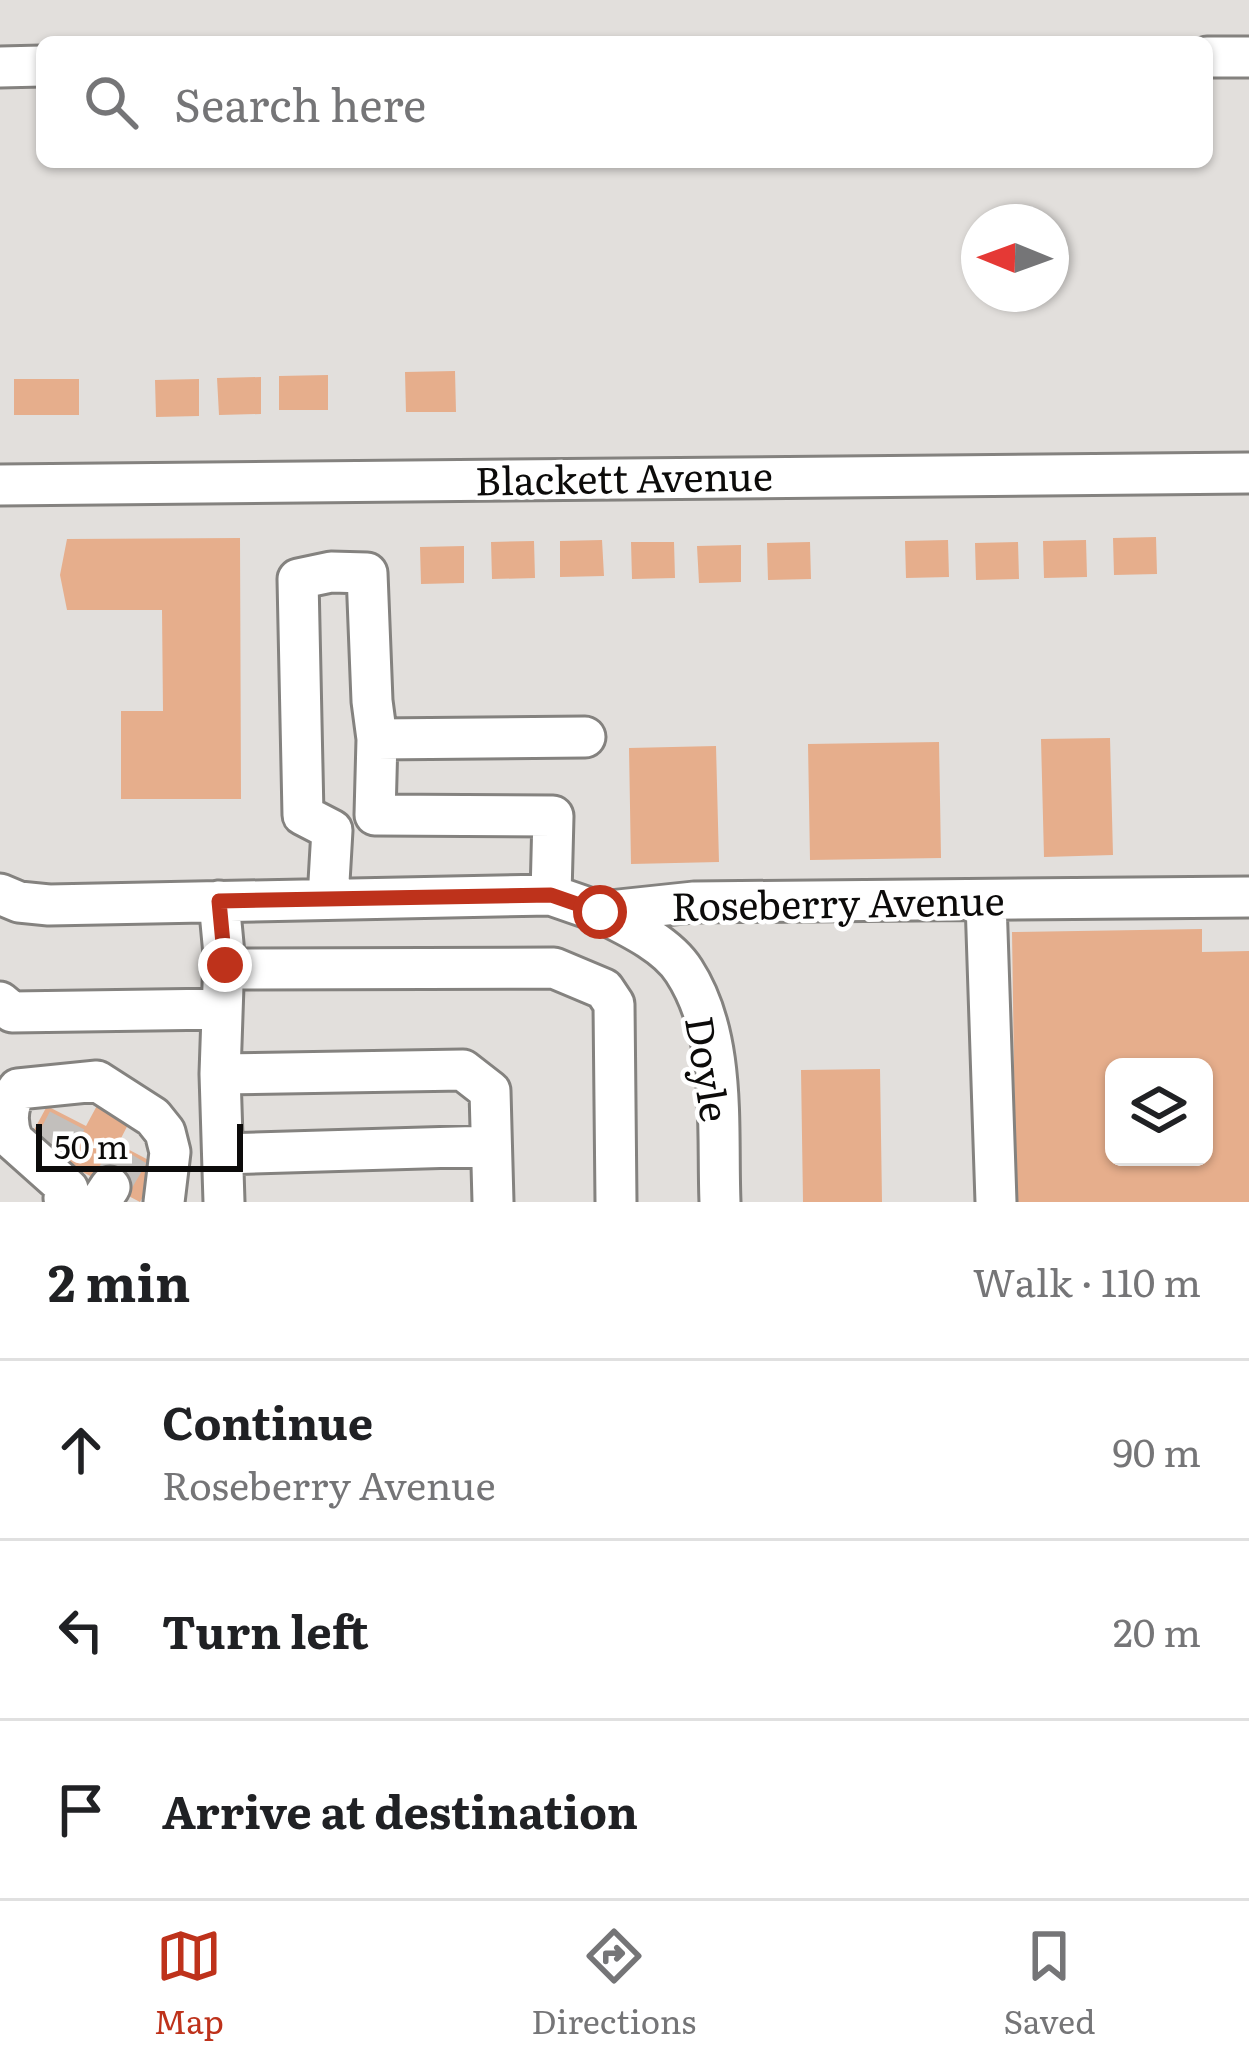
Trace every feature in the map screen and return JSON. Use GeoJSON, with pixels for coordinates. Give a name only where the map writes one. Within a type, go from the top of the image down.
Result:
{"type":"FeatureCollection","features":[{"type":"Feature","properties":{"kind":"street"},"geometry":{"type":"LineString","coordinates":[[1213,57],[1249,57]]}},
{"type":"Feature","properties":{"kind":"street"},"geometry":{"type":"LineString","coordinates":[[0,67],[36,66]]}},
{"type":"Feature","properties":{"kind":"street","name":"Blackett Avenue"},"geometry":{"type":"LineString","coordinates":[[0,485],[1249,473]]}},
{"type":"Feature","properties":{"kind":"street"},"geometry":{"type":"LineString","coordinates":[[375,815],[377,739],[367,573],[298,578],[303,815],[332,830],[375,815],[553,816],[551,895]]}},
{"type":"Feature","properties":{"kind":"street"},"geometry":{"type":"LineString","coordinates":[[377,739],[585,737]]}},
{"type":"Feature","properties":{"kind":"street"},"geometry":{"type":"LineString","coordinates":[[328,899],[332,830]]}},
{"type":"Feature","properties":{"kind":"street","name":"Roseberry Avenue"},"geometry":{"type":"LineString","coordinates":[[3,903],[551,895],[600,912],[694,902],[1249,897]]}},
{"type":"Feature","properties":{"kind":"street"},"geometry":{"type":"LineString","coordinates":[[219,901],[225,965],[233,969],[554,968],[604,989],[614,1004],[616,1202]]}},
{"type":"Feature","properties":{"kind":"street"},"geometry":{"type":"LineString","coordinates":[[986,901],[995,1202]]}},
{"type":"Feature","properties":{"kind":"street","name":"Doyle"},"geometry":{"type":"LineString","coordinates":[[600,912],[640,932],[684,969],[708,1029],[718,1104],[720,1202]]}},
{"type":"Feature","properties":{"kind":"street"},"geometry":{"type":"LineString","coordinates":[[224,956],[220,1074],[224,1202]]}},
{"type":"Feature","properties":{"kind":"street"},"geometry":{"type":"LineString","coordinates":[[0,1002],[12,1012],[222,1009]]}},
{"type":"Feature","properties":{"kind":"street"},"geometry":{"type":"LineString","coordinates":[[220,1074],[463,1070],[490,1091],[493,1202]]}},
{"type":"Feature","properties":{"kind":"street"},"geometry":{"type":"LineString","coordinates":[[70,1190],[13,1140],[8,1129],[11,1097],[18,1089],[97,1081],[130,1099],[165,1132],[170,1152],[164,1202]]}},
{"type":"Feature","properties":{"kind":"street"},"geometry":{"type":"LineString","coordinates":[[68,1117],[88,1082]]}},
{"type":"Feature","properties":{"kind":"street"},"geometry":{"type":"LineString","coordinates":[[131,1150],[153,1117]]}},
{"type":"Feature","properties":{"kind":"street"},"geometry":{"type":"LineString","coordinates":[[223,1154],[491,1146]]}},
{"type":"Feature","properties":{"kind":"building"},"geometry":{"type":"Polygon","coordinates":[[[455,371],[456,412],[406,412],[405,372],[455,371]]]}},
{"type":"Feature","properties":{"kind":"building"},"geometry":{"type":"Polygon","coordinates":[[[328,375],[328,410],[279,410],[279,376],[328,375]]]}},
{"type":"Feature","properties":{"kind":"building"},"geometry":{"type":"Polygon","coordinates":[[[261,377],[261,414],[219,415],[217,378],[261,377]]]}},
{"type":"Feature","properties":{"kind":"building"},"geometry":{"type":"Polygon","coordinates":[[[14,379],[79,379],[79,415],[14,415],[14,379]]]}},
{"type":"Feature","properties":{"kind":"building"},"geometry":{"type":"Polygon","coordinates":[[[199,379],[199,416],[156,417],[155,380],[199,379]]]}},
{"type":"Feature","properties":{"kind":"building"},"geometry":{"type":"Polygon","coordinates":[[[1156,537],[1157,574],[1114,575],[1113,538],[1156,537]]]}},
{"type":"Feature","properties":{"kind":"building"},"geometry":{"type":"Polygon","coordinates":[[[240,538],[241,799],[121,799],[121,711],[163,711],[162,610],[67,610],[60,575],[67,539],[240,538]]]}},
{"type":"Feature","properties":{"kind":"building"},"geometry":{"type":"Polygon","coordinates":[[[602,540],[604,576],[560,577],[560,541],[602,540]]]}},
{"type":"Feature","properties":{"kind":"building"},"geometry":{"type":"Polygon","coordinates":[[[948,540],[949,577],[906,578],[905,541],[948,540]]]}},
{"type":"Feature","properties":{"kind":"building"},"geometry":{"type":"Polygon","coordinates":[[[1086,540],[1087,577],[1044,578],[1043,541],[1086,540]]]}},
{"type":"Feature","properties":{"kind":"building"},"geometry":{"type":"Polygon","coordinates":[[[534,541],[535,578],[492,579],[491,542],[534,541]]]}},
{"type":"Feature","properties":{"kind":"building"},"geometry":{"type":"Polygon","coordinates":[[[631,542],[674,542],[675,578],[632,579],[631,542]]]}},
{"type":"Feature","properties":{"kind":"building"},"geometry":{"type":"Polygon","coordinates":[[[810,542],[811,579],[768,580],[767,543],[810,542]]]}},
{"type":"Feature","properties":{"kind":"building"},"geometry":{"type":"Polygon","coordinates":[[[1018,542],[1019,579],[976,580],[975,543],[1018,542]]]}},
{"type":"Feature","properties":{"kind":"building"},"geometry":{"type":"Polygon","coordinates":[[[741,545],[741,582],[699,583],[697,546],[741,545]]]}},
{"type":"Feature","properties":{"kind":"building"},"geometry":{"type":"Polygon","coordinates":[[[464,546],[464,583],[421,584],[420,547],[464,546]]]}},
{"type":"Feature","properties":{"kind":"building"},"geometry":{"type":"Polygon","coordinates":[[[1110,738],[1113,855],[1044,857],[1041,739],[1110,738]]]}},
{"type":"Feature","properties":{"kind":"building"},"geometry":{"type":"Polygon","coordinates":[[[939,742],[941,858],[810,860],[808,744],[939,742]]]}},
{"type":"Feature","properties":{"kind":"building"},"geometry":{"type":"Polygon","coordinates":[[[716,746],[719,862],[631,864],[629,748],[716,746]]]}},
{"type":"Feature","properties":{"kind":"building"},"geometry":{"type":"Polygon","coordinates":[[[1202,929],[1202,952],[1249,951],[1249,1202],[1016,1202],[1012,932],[1202,929]]]}},
{"type":"Feature","properties":{"kind":"building"},"geometry":{"type":"Polygon","coordinates":[[[880,1069],[882,1202],[803,1202],[801,1070],[880,1069]]]}},
{"type":"Feature","properties":{"kind":"building"},"geometry":{"type":"Polygon","coordinates":[[[100,1100],[132,1117],[118,1144],[160,1166],[140,1202],[27,1143],[47,1106],[86,1126],[100,1100]]]}},
{"type":"Feature","properties":{"kind":"tunnel"},"geometry":{"type":"LineString","coordinates":[[49,1155],[69,1117]]}},
{"type":"Feature","properties":{"kind":"tunnel"},"geometry":{"type":"LineString","coordinates":[[110,1187],[131,1151]]}},
{"type":"Feature","properties":{"kind":"route"},"geometry":{"type":"LineString","coordinates":[[225,965],[219,901],[551,895],[600,912]]}}]}
